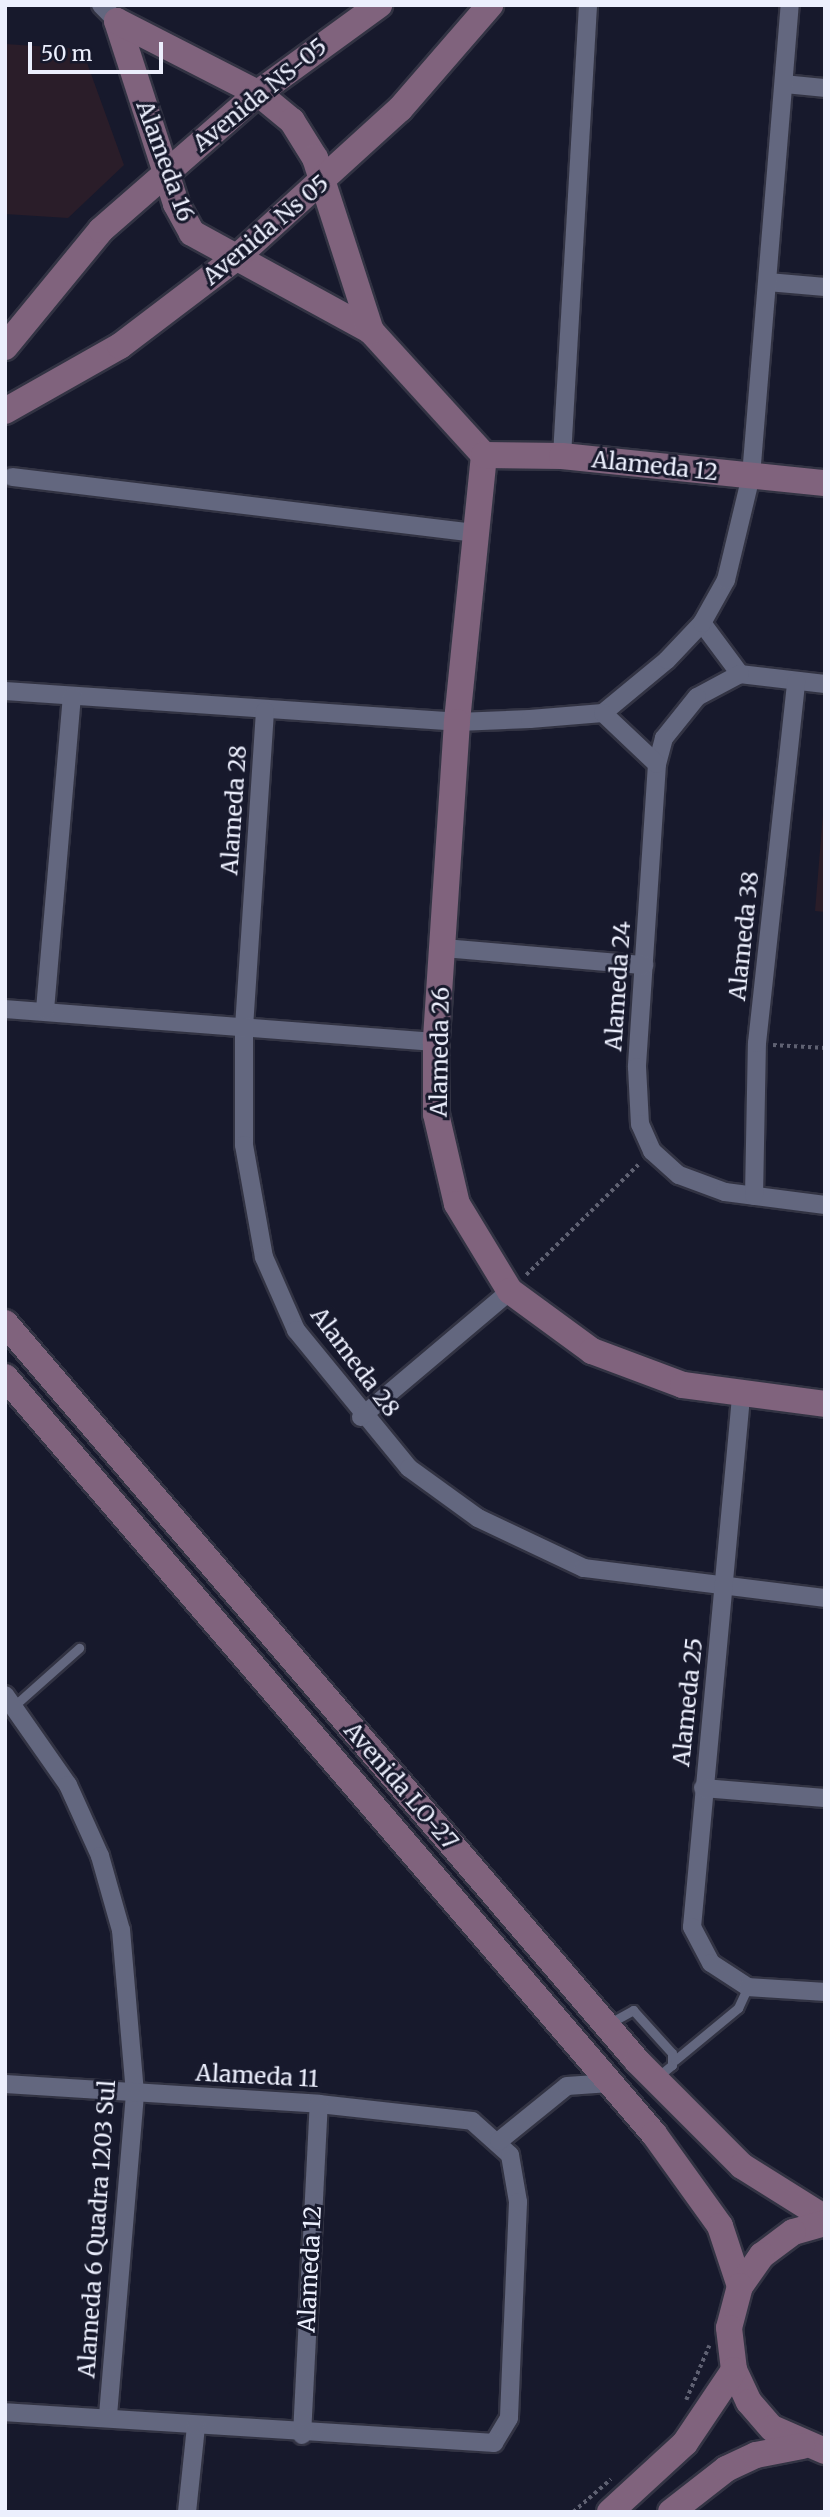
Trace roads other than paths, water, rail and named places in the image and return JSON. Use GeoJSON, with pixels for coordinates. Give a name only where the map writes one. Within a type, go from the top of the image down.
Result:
{"type":"FeatureCollection","features":[{"type":"Feature","properties":{"kind":"street","name":"Avenida NS-05"},"geometry":{"type":"LineString","coordinates":[[5,347],[78,254],[258,93],[379,5]]}},
{"type":"Feature","properties":{"kind":"street","name":"Avenida Ns 05"},"geometry":{"type":"LineString","coordinates":[[5,411],[58,376],[120,346],[236,258],[322,185],[490,5]]}},
{"type":"Feature","properties":{"kind":"street"},"geometry":{"type":"LineString","coordinates":[[562,456],[587,5]]}},
{"type":"Feature","properties":{"kind":"street"},"geometry":{"type":"LineString","coordinates":[[5,691],[265,711],[457,722],[603,713],[702,623],[726,580],[751,476],[790,5]]}},
{"type":"Feature","properties":{"kind":"street","name":"Alameda 16"},"geometry":{"type":"LineString","coordinates":[[109,13],[258,93],[306,139],[371,331]]}},
{"type":"Feature","properties":{"kind":"street","name":"Alameda 16"},"geometry":{"type":"LineString","coordinates":[[109,13],[166,174],[192,233],[371,331],[484,455]]}},
{"type":"Feature","properties":{"kind":"street"},"geometry":{"type":"LineString","coordinates":[[784,84],[825,88]]}},
{"type":"Feature","properties":{"kind":"street"},"geometry":{"type":"LineString","coordinates":[[768,282],[825,287]]}},
{"type":"Feature","properties":{"kind":"street","name":"Alameda 12"},"geometry":{"type":"LineString","coordinates":[[484,455],[562,456],[825,483]]}},
{"type":"Feature","properties":{"kind":"street","name":"Alameda 26"},"geometry":{"type":"LineString","coordinates":[[484,455],[457,722],[436,1042],[436,1114],[446,1169],[473,1238],[510,1291],[565,1335],[638,1373],[741,1397],[825,1404]]}},
{"type":"Feature","properties":{"kind":"street"},"geometry":{"type":"LineString","coordinates":[[12,477],[478,533]]}},
{"type":"Feature","properties":{"kind":"street"},"geometry":{"type":"LineString","coordinates":[[702,623],[740,674],[825,684]]}},
{"type":"Feature","properties":{"kind":"street","name":"Alameda 24"},"geometry":{"type":"LineString","coordinates":[[740,674],[675,719],[657,764],[637,1101],[652,1151],[699,1184],[754,1196]]}},
{"type":"Feature","properties":{"kind":"street","name":"Alameda 38"},"geometry":{"type":"LineString","coordinates":[[754,1196],[757,1044],[796,682]]}},
{"type":"Feature","properties":{"kind":"street"},"geometry":{"type":"LineString","coordinates":[[46,1010],[72,697]]}},
{"type":"Feature","properties":{"kind":"street","name":"Alameda 28"},"geometry":{"type":"LineString","coordinates":[[265,711],[244,1027],[248,1194],[264,1257],[296,1330],[360,1417],[409,1468],[490,1523],[584,1568],[724,1590],[825,1598]]}},
{"type":"Feature","properties":{"kind":"street"},"geometry":{"type":"LineString","coordinates":[[603,713],[657,764]]}},
{"type":"Feature","properties":{"kind":"street"},"geometry":{"type":"LineString","coordinates":[[444,948],[644,965]]}},
{"type":"Feature","properties":{"kind":"street"},"geometry":{"type":"LineString","coordinates":[[5,1009],[46,1010],[436,1042]]}},
{"type":"Feature","properties":{"kind":"street"},"geometry":{"type":"LineString","coordinates":[[754,1196],[825,1205]]}},
{"type":"Feature","properties":{"kind":"street"},"geometry":{"type":"LineString","coordinates":[[360,1417],[510,1291]]}},
{"type":"Feature","properties":{"kind":"street","name":"Avenida LO-27"},"geometry":{"type":"LineString","coordinates":[[5,1323],[655,2079],[752,2174],[825,2220]]}},
{"type":"Feature","properties":{"kind":"street","name":"Avenida LO-27"},"geometry":{"type":"LineString","coordinates":[[5,1377],[610,2083],[720,2226],[740,2286]]}},
{"type":"Feature","properties":{"kind":"street","name":"Alameda 25"},"geometry":{"type":"LineString","coordinates":[[741,1397],[692,1927],[711,1963],[748,1987]]}},
{"type":"Feature","properties":{"kind":"street","name":"Alameda 6 Quadra 1203 Sul"},"geometry":{"type":"LineString","coordinates":[[9,1704],[68,1785],[100,1856],[121,1930],[135,2094],[108,2418]]}},
{"type":"Feature","properties":{"kind":"street"},"geometry":{"type":"LineString","coordinates":[[703,1788],[825,1798]]}},
{"type":"Feature","properties":{"kind":"street"},"geometry":{"type":"LineString","coordinates":[[748,1987],[825,1992]]}},
{"type":"Feature","properties":{"kind":"street"},"geometry":{"type":"LineString","coordinates":[[499,2141],[566,2085],[610,2083]]}},
{"type":"Feature","properties":{"kind":"street","name":"Alameda 11"},"geometry":{"type":"LineString","coordinates":[[5,2084],[318,2104],[472,2121],[499,2141],[515,2172],[510,2404],[502,2437],[484,2447],[302,2435]]}},
{"type":"Feature","properties":{"kind":"street","name":"Alameda 12"},"geometry":{"type":"LineString","coordinates":[[302,2435],[318,2104]]}},
{"type":"Feature","properties":{"kind":"street"},"geometry":{"type":"LineString","coordinates":[[813,2448],[772,2428],[748,2402],[734,2370],[729,2328],[740,2286],[762,2255],[793,2232],[825,2220]]}},
{"type":"Feature","properties":{"kind":"street"},"geometry":{"type":"LineString","coordinates":[[610,2512],[685,2443],[734,2370]]}},
{"type":"Feature","properties":{"kind":"street"},"geometry":{"type":"LineString","coordinates":[[5,2412],[302,2435]]}},
{"type":"Feature","properties":{"kind":"street"},"geometry":{"type":"LineString","coordinates":[[187,2512],[196,2426]]}},
{"type":"Feature","properties":{"kind":"street"},"geometry":{"type":"LineString","coordinates":[[671,2512],[726,2469],[813,2448]]}},
{"type":"Feature","properties":{"kind":"lane"},"geometry":{"type":"LineString","coordinates":[[9,1704],[79,1648]]}},
{"type":"Feature","properties":{"kind":"lane"},"geometry":{"type":"LineString","coordinates":[[655,2079],[738,2008],[748,1987]]}},
{"type":"Feature","properties":{"kind":"lane"},"geometry":{"type":"LineString","coordinates":[[607,2025],[633,2010],[675,2060]]}}]}
